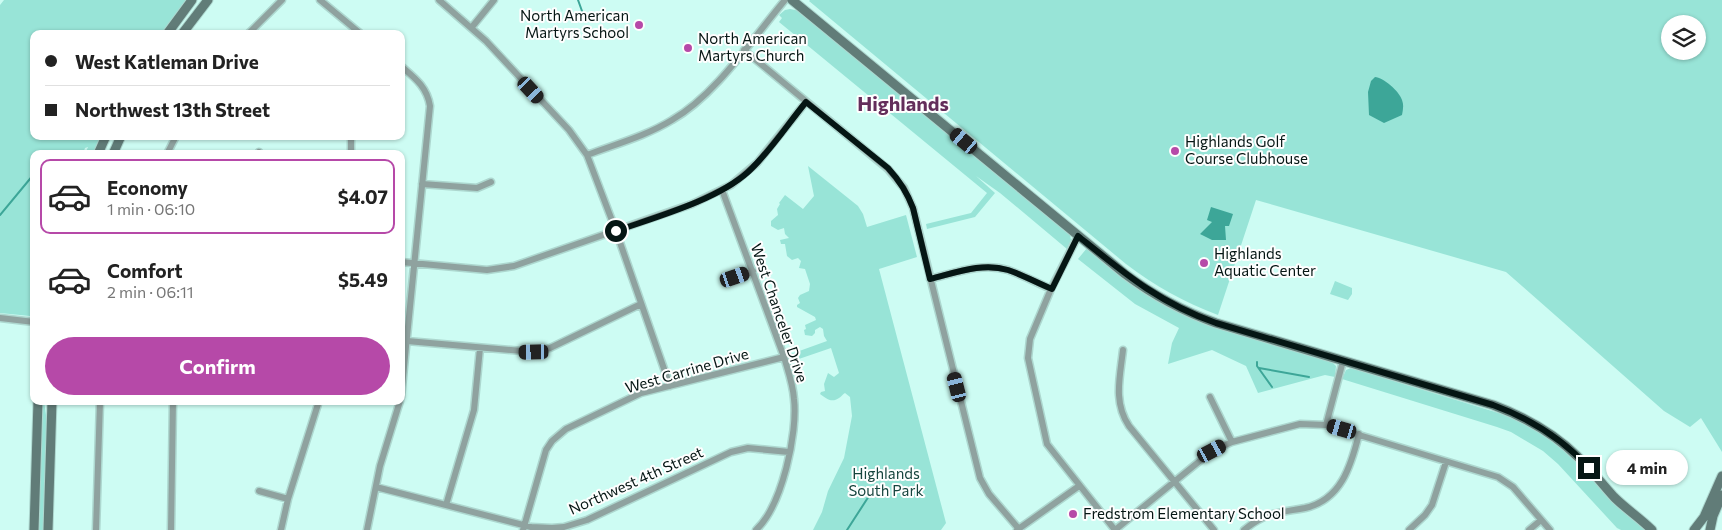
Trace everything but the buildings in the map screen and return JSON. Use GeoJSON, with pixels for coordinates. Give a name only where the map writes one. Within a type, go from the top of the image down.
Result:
{"type":"FeatureCollection","features":[{"type":"Feature","properties":{"kind":"main road"},"geometry":{"type":"LineString","coordinates":[[169,30],[192,0]]}},
{"type":"Feature","properties":{"kind":"main road"},"geometry":{"type":"LineString","coordinates":[[185,30],[208,0]]}},
{"type":"Feature","properties":{"kind":"main road"},"geometry":{"type":"LineString","coordinates":[[792,0],[1078,236],[1144,288],[1182,310],[1216,323],[1493,405],[1530,421],[1546,430],[1571,450],[1618,501],[1652,530]]}},
{"type":"Feature","properties":{"kind":"main road"},"geometry":{"type":"LineString","coordinates":[[34,530],[38,405]]}},
{"type":"Feature","properties":{"kind":"main road"},"geometry":{"type":"LineString","coordinates":[[48,530],[52,405]]}},
{"type":"Feature","properties":{"kind":"main road"},"geometry":{"type":"LineString","coordinates":[[1694,530],[1704,517],[1722,476]]}},
{"type":"Feature","properties":{"kind":"main road"},"geometry":{"type":"LineString","coordinates":[[1710,530],[1713,516],[1722,495]]}},
{"type":"Feature","properties":{"kind":"main road"},"geometry":{"type":"LineString","coordinates":[[1644,523],[1658,530]]}},
{"type":"Feature","properties":{"kind":"street"},"geometry":{"type":"LineString","coordinates":[[252,30],[282,0]]}},
{"type":"Feature","properties":{"kind":"street"},"geometry":{"type":"LineString","coordinates":[[320,0],[357,30]]}},
{"type":"Feature","properties":{"kind":"street"},"geometry":{"type":"LineString","coordinates":[[439,0],[472,27],[569,130],[587,155],[616,231],[670,386]]}},
{"type":"Feature","properties":{"kind":"street"},"geometry":{"type":"LineString","coordinates":[[472,27],[494,0]]}},
{"type":"Feature","properties":{"kind":"street"},"geometry":{"type":"LineString","coordinates":[[587,155],[646,134],[674,120],[706,95],[785,0]]}},
{"type":"Feature","properties":{"kind":"street"},"geometry":{"type":"LineString","coordinates":[[744,50],[888,168],[909,198],[980,478],[989,494],[1018,530],[1080,486]]}},
{"type":"Feature","properties":{"kind":"street"},"geometry":{"type":"LineString","coordinates":[[405,70],[421,84],[428,97],[429,116],[405,365]]}},
{"type":"Feature","properties":{"kind":"street"},"geometry":{"type":"LineString","coordinates":[[405,263],[487,270],[500,269],[524,264],[692,204],[722,190],[749,171],[806,102]]}},
{"type":"Feature","properties":{"kind":"street"},"geometry":{"type":"LineString","coordinates":[[422,184],[477,188],[492,182]]}},
{"type":"Feature","properties":{"kind":"street","name":"West Chanceler Drive"},"geometry":{"type":"LineString","coordinates":[[722,190],[784,357],[794,400],[793,429],[777,498],[767,518],[756,530]]}},
{"type":"Feature","properties":{"kind":"street"},"geometry":{"type":"LineString","coordinates":[[1078,236],[1030,340],[1028,358],[1046,444],[1114,530],[1212,451],[1232,442],[1300,424],[1326,425],[1359,434],[1503,480],[1513,487],[1550,530]]}},
{"type":"Feature","properties":{"kind":"street"},"geometry":{"type":"LineString","coordinates":[[930,279],[976,268],[989,267],[1010,271],[1052,289]]}},
{"type":"Feature","properties":{"kind":"street"},"geometry":{"type":"LineString","coordinates":[[725,281],[753,271]]}},
{"type":"Feature","properties":{"kind":"street"},"geometry":{"type":"LineString","coordinates":[[408,341],[524,353],[542,351],[641,304]]}},
{"type":"Feature","properties":{"kind":"street"},"geometry":{"type":"LineString","coordinates":[[0,318],[30,322]]}},
{"type":"Feature","properties":{"kind":"street"},"geometry":{"type":"LineString","coordinates":[[446,505],[474,410],[480,348]]}},
{"type":"Feature","properties":{"kind":"street"},"geometry":{"type":"LineString","coordinates":[[1123,350],[1118,400],[1122,415],[1214,530]]}},
{"type":"Feature","properties":{"kind":"street","name":"West Carrine Drive"},"geometry":{"type":"LineString","coordinates":[[524,528],[542,459],[558,434],[633,397],[784,357]]}},
{"type":"Feature","properties":{"kind":"street"},"geometry":{"type":"LineString","coordinates":[[1326,425],[1343,361]]}},
{"type":"Feature","properties":{"kind":"street"},"geometry":{"type":"LineString","coordinates":[[1210,397],[1232,442]]}},
{"type":"Feature","properties":{"kind":"street"},"geometry":{"type":"LineString","coordinates":[[96,530],[100,405]]}},
{"type":"Feature","properties":{"kind":"street"},"geometry":{"type":"LineString","coordinates":[[171,530],[173,405]]}},
{"type":"Feature","properties":{"kind":"street"},"geometry":{"type":"LineString","coordinates":[[281,530],[288,499],[318,405]]}},
{"type":"Feature","properties":{"kind":"street"},"geometry":{"type":"LineString","coordinates":[[367,530],[382,459],[399,405]]}},
{"type":"Feature","properties":{"kind":"street"},"geometry":{"type":"LineString","coordinates":[[1244,530],[1265,516],[1311,506],[1336,491],[1346,476],[1359,434]]}},
{"type":"Feature","properties":{"kind":"street","name":"Northwest 4th Street"},"geometry":{"type":"LineString","coordinates":[[376,487],[524,528],[552,528],[575,524],[738,450],[748,448],[789,452]]}},
{"type":"Feature","properties":{"kind":"street"},"geometry":{"type":"LineString","coordinates":[[1409,530],[1425,515],[1432,505],[1446,462]]}},
{"type":"Feature","properties":{"kind":"street"},"geometry":{"type":"LineString","coordinates":[[259,490],[288,499]]}},
{"type":"Feature","properties":{"kind":"street"},"geometry":{"type":"LineString","coordinates":[[1530,530],[1541,520]]}},
{"type":"Feature","properties":{"kind":"green space"},"geometry":{"type":"Polygon","coordinates":[[[4,0],[187,0],[165,30],[30,30],[30,140],[101,140],[97,150],[87,150],[88,147],[84,150],[30,150],[30,316],[0,313],[0,5],[4,0]]]}},
{"type":"Feature","properties":{"kind":"green space"},"geometry":{"type":"Polygon","coordinates":[[[1722,0],[1722,452],[1701,418],[1690,427],[1664,411],[1506,272],[1256,200],[1218,315],[1182,299],[1126,264],[809,1],[1722,0]]]}},
{"type":"Feature","properties":{"kind":"green space"},"geometry":{"type":"Polygon","coordinates":[[[785,10],[800,11],[1070,234],[1071,240],[1067,249],[1000,193],[976,176],[995,193],[975,217],[927,229],[926,224],[971,213],[987,193],[779,22],[782,18],[779,15],[785,10]]]}},
{"type":"Feature","properties":{"kind":"green space","name":"Highlands South Park"},"geometry":{"type":"Polygon","coordinates":[[[808,166],[858,206],[867,227],[906,215],[917,257],[879,269],[946,523],[941,530],[813,530],[822,512],[828,491],[844,458],[852,416],[850,397],[845,393],[836,400],[828,399],[820,394],[825,391],[824,384],[828,373],[834,377],[839,373],[831,348],[793,361],[791,354],[827,341],[823,329],[820,327],[815,330],[812,336],[805,335],[805,325],[816,320],[815,317],[797,307],[797,305],[800,303],[798,298],[800,295],[809,291],[810,284],[805,269],[799,268],[801,261],[798,258],[792,260],[787,256],[785,244],[781,244],[780,240],[789,238],[785,234],[784,228],[778,230],[771,226],[771,221],[778,215],[779,203],[785,195],[803,209],[814,196],[808,166]]]}},
{"type":"Feature","properties":{"kind":"green space"},"geometry":{"type":"Polygon","coordinates":[[[1087,248],[1156,299],[1331,361],[1336,366],[1335,377],[1325,375],[1258,393],[1246,366],[1212,350],[1168,364],[1172,343],[1179,328],[1135,304],[1078,259],[1087,248]]]}},
{"type":"Feature","properties":{"kind":"green space"},"geometry":{"type":"Polygon","coordinates":[[[1335,281],[1352,288],[1352,294],[1348,300],[1330,294],[1335,281]]]}},
{"type":"Feature","properties":{"kind":"green space"},"geometry":{"type":"Polygon","coordinates":[[[1351,368],[1515,418],[1547,436],[1561,447],[1615,504],[1647,530],[1621,530],[1617,528],[1558,464],[1543,451],[1511,432],[1342,379],[1346,370],[1351,368]]]}},
{"type":"Feature","properties":{"kind":"green space"},"geometry":{"type":"Polygon","coordinates":[[[42,405],[45,405],[47,422],[44,530],[38,530],[42,405]]]}},
{"type":"Feature","properties":{"kind":"shaded area"},"geometry":{"type":"Polygon","coordinates":[[[1375,77],[1387,82],[1395,89],[1401,97],[1403,104],[1402,115],[1384,123],[1369,115],[1368,92],[1371,81],[1375,77]]]}},
{"type":"Feature","properties":{"kind":"shaded area"},"geometry":{"type":"Polygon","coordinates":[[[1211,207],[1233,214],[1229,226],[1225,226],[1226,240],[1212,240],[1200,234],[1212,222],[1207,220],[1211,207]]]}},
{"type":"Feature","properties":{"kind":"waterway"},"geometry":{"type":"LineString","coordinates":[[578,0],[582,11]]}},
{"type":"Feature","properties":{"kind":"waterway"},"geometry":{"type":"LineString","coordinates":[[0,215],[30,179]]}},
{"type":"Feature","properties":{"kind":"waterway"},"geometry":{"type":"LineString","coordinates":[[1257,362],[1257,366],[1272,387]]}},
{"type":"Feature","properties":{"kind":"waterway"},"geometry":{"type":"LineString","coordinates":[[1259,368],[1309,377]]}},
{"type":"Feature","properties":{"kind":"waterway"},"geometry":{"type":"LineString","coordinates":[[847,530],[869,496]]}},
{"type":"Feature","properties":{"kind":"place","name":"North American Martyrs School"},"geometry":{"type":"Point","coordinates":[639,25]}},
{"type":"Feature","properties":{"kind":"place","name":"North American Martyrs Church"},"geometry":{"type":"Point","coordinates":[688,48]}},
{"type":"Feature","properties":{"kind":"place","name":"Highlands Golf Course Clubhouse"},"geometry":{"type":"Point","coordinates":[1175,151]}},
{"type":"Feature","properties":{"kind":"place","name":"Highlands Aquatic Center"},"geometry":{"type":"Point","coordinates":[1204,263]}},
{"type":"Feature","properties":{"kind":"place","name":"Fredstrom Elementary School"},"geometry":{"type":"Point","coordinates":[1073,514]}},
{"type":"Feature","properties":{"kind":"district","name":"Highlands"},"geometry":{"type":"Point","coordinates":[903,104]}},
{"type":"Feature","properties":{"kind":"route"},"geometry":{"type":"LineString","coordinates":[[616,231],[692,204],[731,185],[749,171],[806,102],[888,168],[904,188],[913,208],[930,279],[976,268],[989,267],[1010,271],[1052,289],[1078,236],[1144,288],[1182,310],[1216,323],[1493,405],[1514,413],[1546,430],[1560,440],[1589,468]]}}]}
